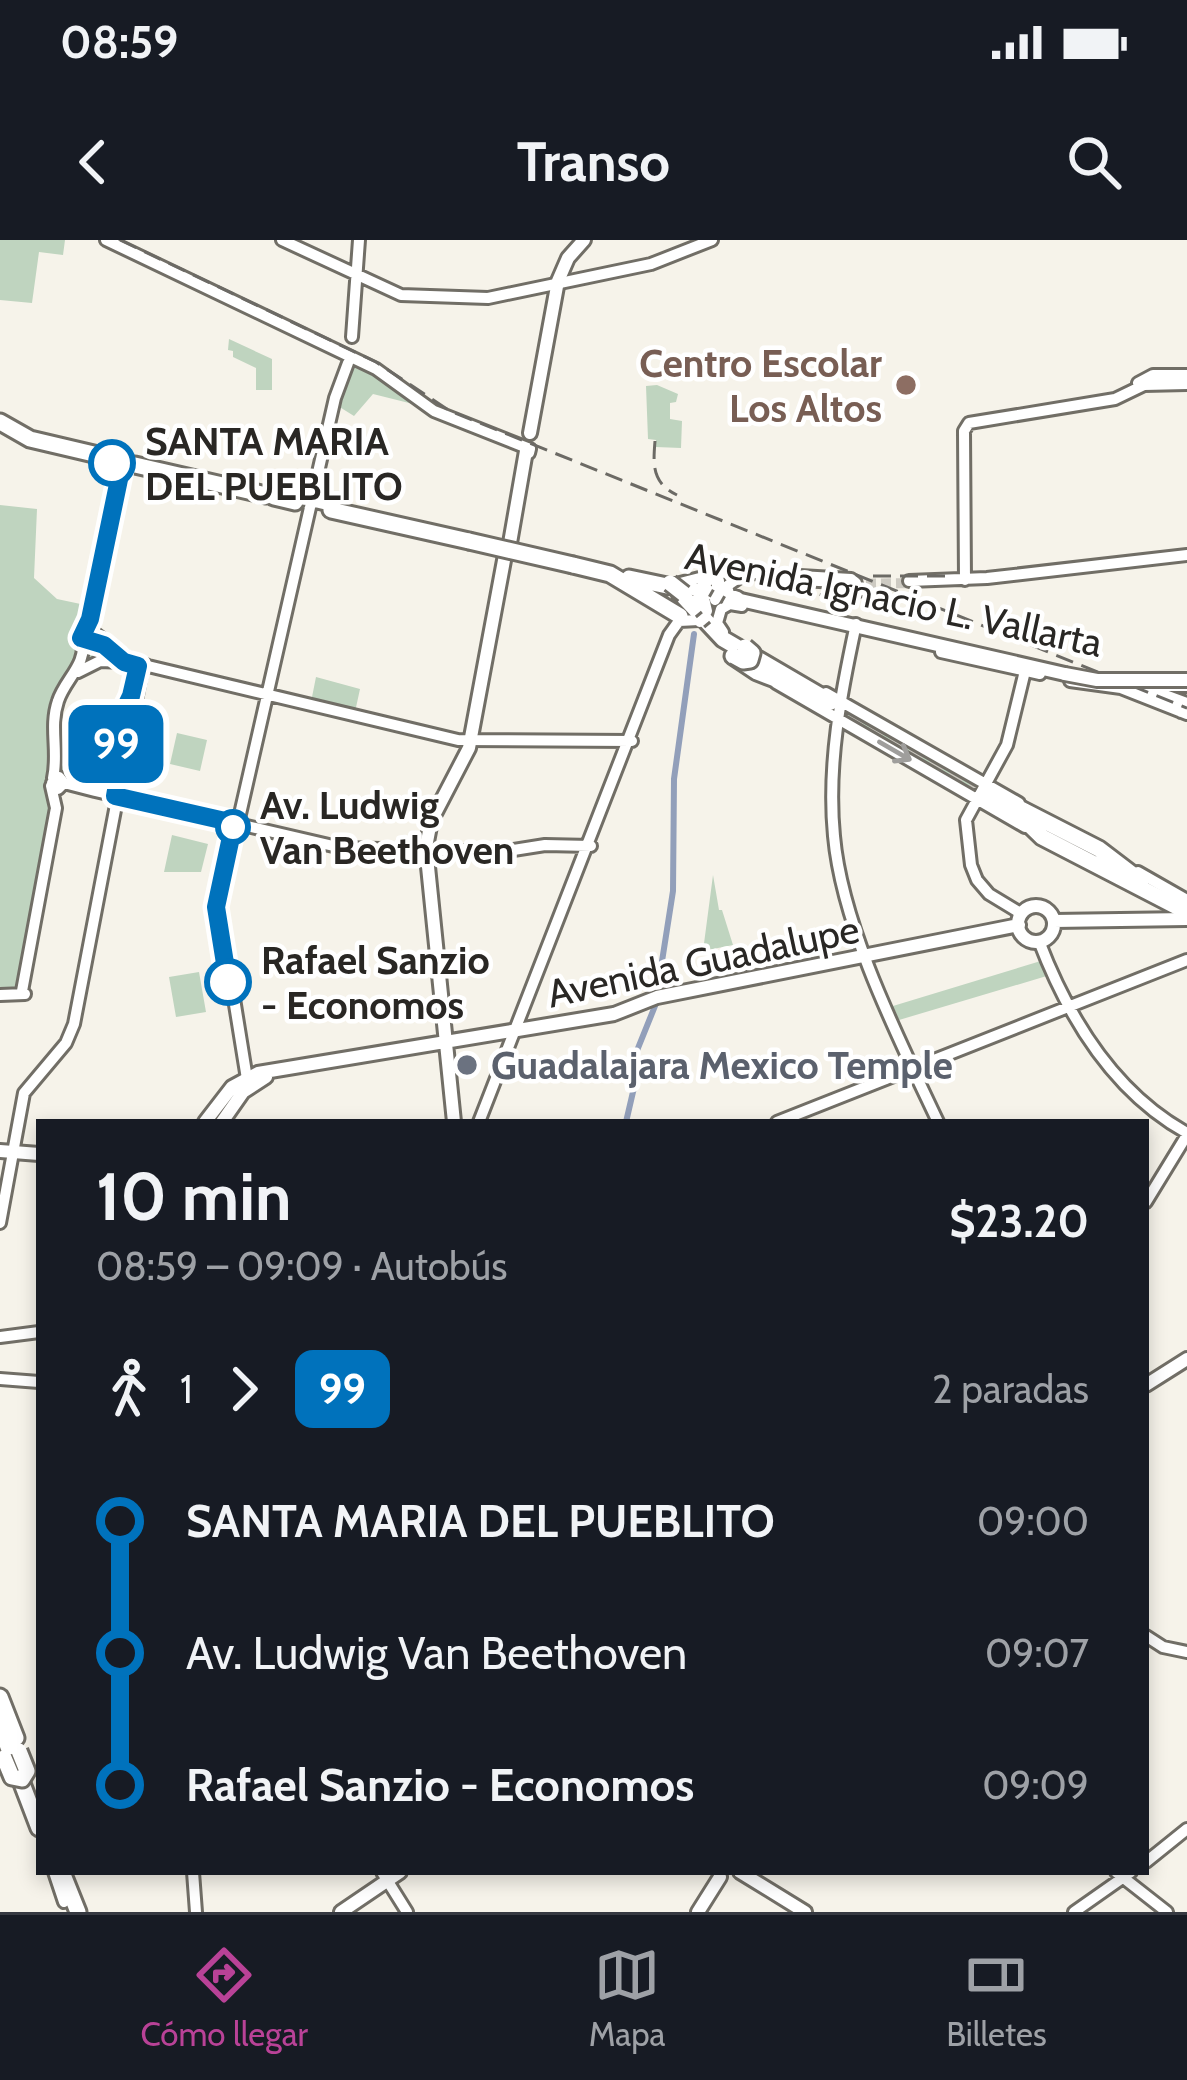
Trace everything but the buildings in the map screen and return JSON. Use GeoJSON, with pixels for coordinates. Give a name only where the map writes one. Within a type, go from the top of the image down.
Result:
{"type":"FeatureCollection","features":[{"type":"Feature","properties":{"kind":"highway","name":"Avenida Ignacio L. Vallarta"},"geometry":{"type":"LineString","coordinates":[[2,425],[38,441],[469,540]]}},
{"type":"Feature","properties":{"kind":"highway"},"geometry":{"type":"LineString","coordinates":[[38,441],[67,453]]}},
{"type":"Feature","properties":{"kind":"highway","name":"Avenida Ignacio L. Vallarta"},"geometry":{"type":"LineString","coordinates":[[299,503],[601,572],[707,617]]}},
{"type":"Feature","properties":{"kind":"highway"},"geometry":{"type":"LineString","coordinates":[[361,514],[386,518]]}},
{"type":"Feature","properties":{"kind":"highway"},"geometry":{"type":"LineString","coordinates":[[601,572],[652,599],[707,617],[723,639],[760,667],[837,710]]}},
{"type":"Feature","properties":{"kind":"highway"},"geometry":{"type":"LineString","coordinates":[[601,572],[652,599]]}},
{"type":"Feature","properties":{"kind":"highway"},"geometry":{"type":"LineString","coordinates":[[649,579],[707,617],[773,682]]}},
{"type":"Feature","properties":{"kind":"highway"},"geometry":{"type":"LineString","coordinates":[[760,667],[790,672]]}},
{"type":"Feature","properties":{"kind":"highway"},"geometry":{"type":"LineString","coordinates":[[983,792],[1044,818],[1094,856],[1185,912]]}},
{"type":"Feature","properties":{"kind":"highway"},"geometry":{"type":"LineString","coordinates":[[983,792],[1014,810],[1042,837],[1094,856]]}},
{"type":"Feature","properties":{"kind":"highway"},"geometry":{"type":"LineString","coordinates":[[2,1713],[8,1752]]}},
{"type":"Feature","properties":{"kind":"highway"},"geometry":{"type":"LineString","coordinates":[[2,1713],[36,1811]]}},
{"type":"Feature","properties":{"kind":"highway"},"geometry":{"type":"LineString","coordinates":[[2,1713],[36,1814]]}},
{"type":"Feature","properties":{"kind":"highway"},"geometry":{"type":"LineString","coordinates":[[62,1875],[73,1905]]}},
{"type":"Feature","properties":{"kind":"main road"},"geometry":{"type":"LineString","coordinates":[[456,1119],[428,848],[436,822],[464,774],[474,740],[547,310],[561,257],[580,240]]}},
{"type":"Feature","properties":{"kind":"main road"},"geometry":{"type":"LineString","coordinates":[[541,358],[554,283]]}},
{"type":"Feature","properties":{"kind":"main road"},"geometry":{"type":"LineString","coordinates":[[547,310],[548,333]]}},
{"type":"Feature","properties":{"kind":"main road"},"geometry":{"type":"LineString","coordinates":[[516,502],[526,446]]}},
{"type":"Feature","properties":{"kind":"main road","name":"Avenida Ignacio L. Vallarta"},"geometry":{"type":"LineString","coordinates":[[601,572],[1065,676],[1187,682]]}},
{"type":"Feature","properties":{"kind":"main road","name":"Avenida Ignacio L. Vallarta"},"geometry":{"type":"LineString","coordinates":[[601,572],[707,617],[800,616]]}},
{"type":"Feature","properties":{"kind":"main road","name":"Avenida Ignacio L. Vallarta"},"geometry":{"type":"LineString","coordinates":[[858,630],[956,648],[1015,665]]}},
{"type":"Feature","properties":{"kind":"main road"},"geometry":{"type":"LineString","coordinates":[[956,648],[1015,665]]}},
{"type":"Feature","properties":{"kind":"main road"},"geometry":{"type":"LineString","coordinates":[[1054,923],[1040,907],[1020,921],[1025,938],[1041,941],[1054,923],[1185,912]]}},
{"type":"Feature","properties":{"kind":"main road","name":"Avenida Guadalupe"},"geometry":{"type":"LineString","coordinates":[[222,1115],[241,1086],[268,1076],[614,1018],[655,1000],[1020,921]]}},
{"type":"Feature","properties":{"kind":"main road"},"geometry":{"type":"LineString","coordinates":[[1149,1384],[1187,1360]]}},
{"type":"Feature","properties":{"kind":"main road"},"geometry":{"type":"LineString","coordinates":[[699,1912],[722,1876]]}},
{"type":"Feature","properties":{"kind":"main road"},"geometry":{"type":"LineString","coordinates":[[345,1912],[389,1877]]}},
{"type":"Feature","properties":{"kind":"main road"},"geometry":{"type":"LineString","coordinates":[[752,1877],[809,1912]]}},
{"type":"Feature","properties":{"kind":"street"},"geometry":{"type":"LineString","coordinates":[[106,240],[370,366],[434,411],[526,446]]}},
{"type":"Feature","properties":{"kind":"street"},"geometry":{"type":"LineString","coordinates":[[285,240],[354,279],[416,295],[502,294],[655,263],[708,240]]}},
{"type":"Feature","properties":{"kind":"street"},"geometry":{"type":"LineString","coordinates":[[351,337],[357,240]]}},
{"type":"Feature","properties":{"kind":"street"},"geometry":{"type":"LineString","coordinates":[[266,693],[299,503],[347,363]]}},
{"type":"Feature","properties":{"kind":"street"},"geometry":{"type":"LineString","coordinates":[[962,577],[961,427],[967,418],[1111,395],[1153,375],[1187,375]]}},
{"type":"Feature","properties":{"kind":"street"},"geometry":{"type":"LineString","coordinates":[[967,420],[1115,399],[1144,385],[1187,384]]}},
{"type":"Feature","properties":{"kind":"street"},"geometry":{"type":"LineString","coordinates":[[967,420],[982,414]]}},
{"type":"Feature","properties":{"kind":"street"},"geometry":{"type":"LineString","coordinates":[[967,420],[962,577],[956,582],[1187,557]]}},
{"type":"Feature","properties":{"kind":"street","name":"Avenida Ignacio L. Vallarta"},"geometry":{"type":"LineString","coordinates":[[2,425],[24,442],[67,453],[386,518],[601,572],[681,584],[719,573],[782,577]]}},
{"type":"Feature","properties":{"kind":"street"},"geometry":{"type":"LineString","coordinates":[[0,996],[23,993],[56,808],[60,698],[82,659],[89,634],[124,462]]}},
{"type":"Feature","properties":{"kind":"street"},"geometry":{"type":"LineString","coordinates":[[508,549],[516,502]]}},
{"type":"Feature","properties":{"kind":"street"},"geometry":{"type":"LineString","coordinates":[[241,1086],[245,1074],[216,913],[266,693],[299,503]]}},
{"type":"Feature","properties":{"kind":"street","name":"Avenida Ignacio L. Vallarta"},"geometry":{"type":"LineString","coordinates":[[508,549],[601,572]]}},
{"type":"Feature","properties":{"kind":"street"},"geometry":{"type":"LineString","coordinates":[[909,581],[1097,569],[1136,560],[1187,557]]}},
{"type":"Feature","properties":{"kind":"street"},"geometry":{"type":"LineString","coordinates":[[483,1119],[630,741],[727,580],[743,573]]}},
{"type":"Feature","properties":{"kind":"street","name":"Avenida Ignacio L. Vallarta"},"geometry":{"type":"LineString","coordinates":[[743,573],[728,584],[729,594],[800,616]]}},
{"type":"Feature","properties":{"kind":"street"},"geometry":{"type":"LineString","coordinates":[[782,577],[856,581],[851,585],[782,577]]}},
{"type":"Feature","properties":{"kind":"street"},"geometry":{"type":"LineString","coordinates":[[782,577],[851,583]]}},
{"type":"Feature","properties":{"kind":"street","name":"Avenida Ignacio L. Vallarta"},"geometry":{"type":"LineString","coordinates":[[707,617],[720,629],[721,609],[734,604],[858,630]]}},
{"type":"Feature","properties":{"kind":"street"},"geometry":{"type":"LineString","coordinates":[[707,617],[956,787],[983,792]]}},
{"type":"Feature","properties":{"kind":"street"},"geometry":{"type":"LineString","coordinates":[[858,630],[837,710],[837,836],[847,890],[868,957],[939,1119]]}},
{"type":"Feature","properties":{"kind":"street"},"geometry":{"type":"LineString","coordinates":[[89,634],[124,662]]}},
{"type":"Feature","properties":{"kind":"street"},"geometry":{"type":"LineString","coordinates":[[89,634],[142,665]]}},
{"type":"Feature","properties":{"kind":"street"},"geometry":{"type":"LineString","coordinates":[[60,698],[78,672],[89,634]]}},
{"type":"Feature","properties":{"kind":"street","name":"Avenida Ignacio L. Vallarta"},"geometry":{"type":"LineString","coordinates":[[956,648],[1104,678]]}},
{"type":"Feature","properties":{"kind":"street"},"geometry":{"type":"LineString","coordinates":[[78,672],[100,661],[142,665],[474,740],[630,741]]}},
{"type":"Feature","properties":{"kind":"street"},"geometry":{"type":"LineString","coordinates":[[0,1223],[10,1148],[24,1094],[73,1030],[120,797],[117,725],[142,665]]}},
{"type":"Feature","properties":{"kind":"street"},"geometry":{"type":"LineString","coordinates":[[1015,665],[1012,732],[966,820],[972,870],[984,890],[1020,921]]}},
{"type":"Feature","properties":{"kind":"street","name":"Avenida Ignacio L. Vallarta"},"geometry":{"type":"LineString","coordinates":[[1015,665],[1104,678],[1187,682]]}},
{"type":"Feature","properties":{"kind":"street"},"geometry":{"type":"LineString","coordinates":[[1104,678],[1185,710]]}},
{"type":"Feature","properties":{"kind":"street","name":"Avenida Ignacio L. Vallarta"},"geometry":{"type":"LineString","coordinates":[[1135,678],[1148,686],[1187,682]]}},
{"type":"Feature","properties":{"kind":"street"},"geometry":{"type":"LineString","coordinates":[[773,682],[837,710],[857,711],[983,792]]}},
{"type":"Feature","properties":{"kind":"street"},"geometry":{"type":"LineString","coordinates":[[59,781],[338,848],[501,852],[545,845],[589,846]]}},
{"type":"Feature","properties":{"kind":"street"},"geometry":{"type":"LineString","coordinates":[[1094,856],[1185,912]]}},
{"type":"Feature","properties":{"kind":"street"},"geometry":{"type":"LineString","coordinates":[[1041,941],[1069,1008],[1107,1060],[1185,1131],[1149,1190]]}},
{"type":"Feature","properties":{"kind":"street"},"geometry":{"type":"LineString","coordinates":[[790,1119],[1187,962]]}},
{"type":"Feature","properties":{"kind":"street"},"geometry":{"type":"LineString","coordinates":[[0,1339],[36,1334]]}},
{"type":"Feature","properties":{"kind":"street"},"geometry":{"type":"LineString","coordinates":[[0,1377],[36,1380]]}},
{"type":"Feature","properties":{"kind":"street"},"geometry":{"type":"LineString","coordinates":[[1149,1640],[1187,1654]]}},
{"type":"Feature","properties":{"kind":"street"},"geometry":{"type":"LineString","coordinates":[[1149,1857],[1187,1827]]}},
{"type":"Feature","properties":{"kind":"street"},"geometry":{"type":"LineString","coordinates":[[195,1875],[198,1912]]}},
{"type":"Feature","properties":{"kind":"street"},"geometry":{"type":"LineString","coordinates":[[1071,1912],[1121,1875]]}},
{"type":"Feature","properties":{"kind":"street"},"geometry":{"type":"LineString","coordinates":[[1125,1875],[1170,1912]]}},
{"type":"Feature","properties":{"kind":"street"},"geometry":{"type":"LineString","coordinates":[[389,1877],[404,1912]]}},
{"type":"Feature","properties":{"kind":"green space"},"geometry":{"type":"Polygon","coordinates":[[[0,240],[65,240],[63,255],[39,252],[32,303],[0,300],[0,240]]]}},
{"type":"Feature","properties":{"kind":"green space"},"geometry":{"type":"Polygon","coordinates":[[[229,339],[272,359],[272,390],[256,390],[256,368],[233,357],[229,339]]]}},
{"type":"Feature","properties":{"kind":"green space"},"geometry":{"type":"Polygon","coordinates":[[[351,360],[378,372],[417,405],[373,394],[354,416],[338,406],[351,360]]]}},
{"type":"Feature","properties":{"kind":"green space"},"geometry":{"type":"Polygon","coordinates":[[[657,385],[678,394],[676,402],[670,403],[670,419],[682,421],[681,448],[656,447],[656,440],[648,439],[646,386],[657,385]]]}},
{"type":"Feature","properties":{"kind":"green space"},"geometry":{"type":"Polygon","coordinates":[[[0,505],[37,509],[34,578],[57,599],[90,606],[80,639],[89,643],[87,651],[91,644],[101,645],[119,660],[82,668],[59,705],[59,761],[88,788],[66,776],[55,754],[62,787],[55,827],[54,798],[21,990],[0,993],[0,505]]]}},
{"type":"Feature","properties":{"kind":"green space"},"geometry":{"type":"Polygon","coordinates":[[[316,677],[360,689],[355,712],[311,702],[316,677]]]}},
{"type":"Feature","properties":{"kind":"green space"},"geometry":{"type":"Polygon","coordinates":[[[850,711],[976,784],[971,792],[846,718],[850,711]]]}},
{"type":"Feature","properties":{"kind":"green space"},"geometry":{"type":"Polygon","coordinates":[[[177,733],[207,740],[200,771],[170,764],[177,733]]]}},
{"type":"Feature","properties":{"kind":"green space"},"geometry":{"type":"Polygon","coordinates":[[[172,835],[208,844],[201,872],[164,872],[172,835]]]}},
{"type":"Feature","properties":{"kind":"green space"},"geometry":{"type":"Polygon","coordinates":[[[713,875],[719,910],[733,945],[703,951],[713,875]]]}},
{"type":"Feature","properties":{"kind":"green space"},"geometry":{"type":"Polygon","coordinates":[[[1044,960],[1050,975],[899,1020],[893,1006],[1044,960]]]}},
{"type":"Feature","properties":{"kind":"green space"},"geometry":{"type":"Polygon","coordinates":[[[199,972],[206,1012],[176,1017],[169,977],[199,972]]]}},
{"type":"Feature","properties":{"kind":"waterway"},"geometry":{"type":"LineString","coordinates":[[627,1119],[636,1079],[634,1058],[655,1006],[673,891],[674,779],[694,634]]}},
{"type":"Feature","properties":{"kind":"tunnel"},"geometry":{"type":"LineString","coordinates":[[851,584],[914,583]]}},
{"type":"Feature","properties":{"kind":"tunnel"},"geometry":{"type":"LineString","coordinates":[[830,704],[988,795]]}},
{"type":"Feature","properties":{"kind":"railway"},"geometry":{"type":"LineString","coordinates":[[120,240],[376,362],[450,411],[1187,708]]}},
{"type":"Feature","properties":{"kind":"railway"},"geometry":{"type":"LineString","coordinates":[[655,441],[656,472],[677,495]]}},
{"type":"Feature","properties":{"kind":"railway"},"geometry":{"type":"LineString","coordinates":[[873,576],[946,576]]}},
{"type":"Feature","properties":{"kind":"railway"},"geometry":{"type":"LineString","coordinates":[[767,583],[845,600],[893,591]]}},
{"type":"Feature","properties":{"kind":"bus line","name":"99"},"geometry":{"type":"LineString","coordinates":[[112,463],[122,465],[90,619],[81,638],[104,645],[124,662],[138,666],[117,725],[120,767],[115,796],[234,823],[216,907],[228,982]]}},
{"type":"Feature","properties":{"kind":"place","name":"Centro Escolar Los Altos"},"geometry":{"type":"Point","coordinates":[906,385]}},
{"type":"Feature","properties":{"kind":"place","name":"SANTA MARIA DEL PUEBLITO"},"geometry":{"type":"Point","coordinates":[112,463]}},
{"type":"Feature","properties":{"kind":"place","name":"Av. Ludwig Van Beethoven"},"geometry":{"type":"Point","coordinates":[233,827]}},
{"type":"Feature","properties":{"kind":"place","name":"Rafael Sanzio - Economos"},"geometry":{"type":"Point","coordinates":[228,982]}},
{"type":"Feature","properties":{"kind":"place","name":"Guadalajara Mexico Temple"},"geometry":{"type":"Point","coordinates":[467,1065]}}]}
